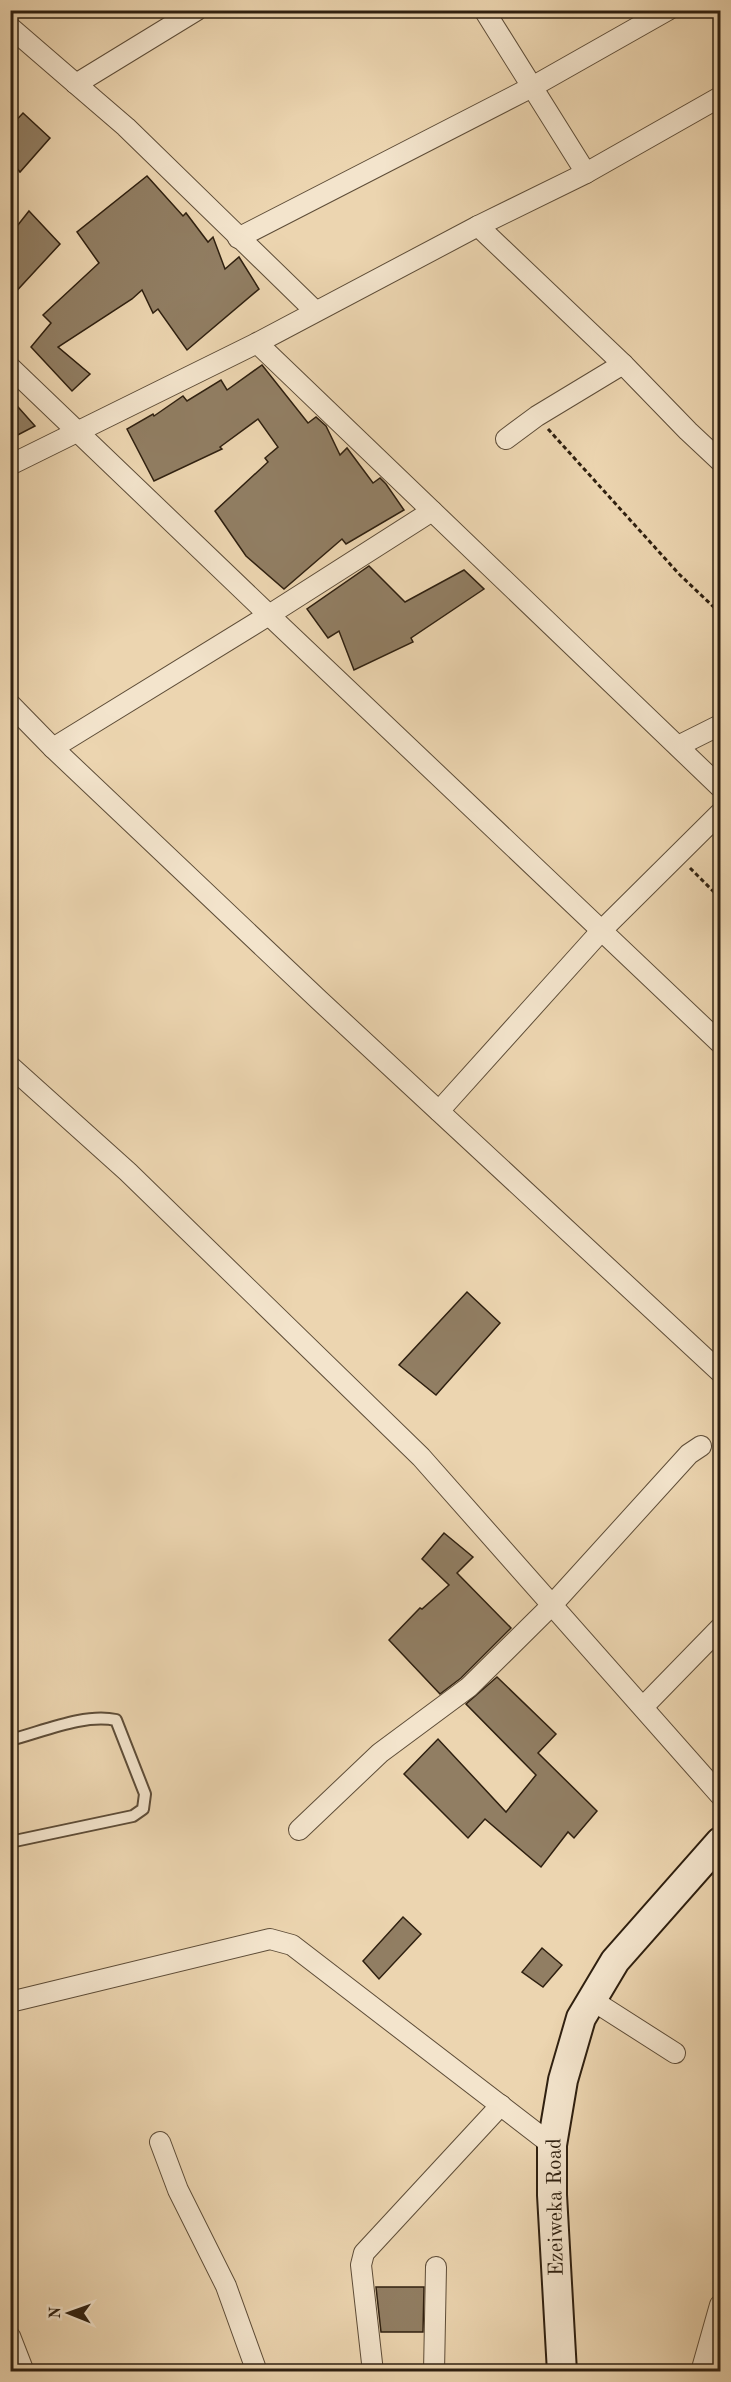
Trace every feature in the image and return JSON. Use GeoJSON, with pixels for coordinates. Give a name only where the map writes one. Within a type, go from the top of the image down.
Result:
{"type":"FeatureCollection","features":[{"type":"Feature","properties":{"kind":"main road","name":"Ezeiweka Road"},"geometry":{"type":"LineString","coordinates":[[562,2372],[552,2195],[552,2145],[563,2079],[581,2018],[615,1961],[720,1842]]}},
{"type":"Feature","properties":{"kind":"street"},"geometry":{"type":"LineString","coordinates":[[75,84],[197,10]]}},
{"type":"Feature","properties":{"kind":"street"},"geometry":{"type":"LineString","coordinates":[[484,10],[586,173]]}},
{"type":"Feature","properties":{"kind":"street"},"geometry":{"type":"LineString","coordinates":[[238,238],[532,87],[668,10]]}},
{"type":"Feature","properties":{"kind":"street"},"geometry":{"type":"LineString","coordinates":[[10,27],[126,127],[315,312]]}},
{"type":"Feature","properties":{"kind":"street"},"geometry":{"type":"LineString","coordinates":[[10,465],[257,343],[478,225],[586,173],[720,97]]}},
{"type":"Feature","properties":{"kind":"street"},"geometry":{"type":"LineString","coordinates":[[478,225],[720,461]]}},
{"type":"Feature","properties":{"kind":"street"},"geometry":{"type":"LineString","coordinates":[[257,343],[720,788]]}},
{"type":"Feature","properties":{"kind":"street"},"geometry":{"type":"LineString","coordinates":[[506,439],[537,416],[623,364]]}},
{"type":"Feature","properties":{"kind":"street"},"geometry":{"type":"LineString","coordinates":[[10,367],[720,1043]]}},
{"type":"Feature","properties":{"kind":"street"},"geometry":{"type":"LineString","coordinates":[[54,748],[432,511]]}},
{"type":"Feature","properties":{"kind":"street"},"geometry":{"type":"LineString","coordinates":[[10,704],[439,1111],[720,1372]]}},
{"type":"Feature","properties":{"kind":"street"},"geometry":{"type":"LineString","coordinates":[[678,746],[720,725]]}},
{"type":"Feature","properties":{"kind":"street"},"geometry":{"type":"LineString","coordinates":[[439,1111],[601,931],[720,813]]}},
{"type":"Feature","properties":{"kind":"street"},"geometry":{"type":"LineString","coordinates":[[10,1066],[128,1172],[421,1457],[720,1795]]}},
{"type":"Feature","properties":{"kind":"street"},"geometry":{"type":"LineString","coordinates":[[298,1830],[380,1753],[469,1687],[552,1605],[689,1454],[701,1446]]}},
{"type":"Feature","properties":{"kind":"street"},"geometry":{"type":"LineString","coordinates":[[643,1707],[720,1628]]}},
{"type":"Feature","properties":{"kind":"street"},"geometry":{"type":"LineString","coordinates":[[10,2002],[270,1939],[292,1945],[552,2145]]}},
{"type":"Feature","properties":{"kind":"street"},"geometry":{"type":"LineString","coordinates":[[592,2000],[675,2053]]}},
{"type":"Feature","properties":{"kind":"street"},"geometry":{"type":"LineString","coordinates":[[373,2372],[360,2265],[364,2253],[501,2105]]}},
{"type":"Feature","properties":{"kind":"street"},"geometry":{"type":"LineString","coordinates":[[160,2142],[178,2190],[226,2286],[257,2372]]}},
{"type":"Feature","properties":{"kind":"street"},"geometry":{"type":"LineString","coordinates":[[434,2372],[436,2266]]}},
{"type":"Feature","properties":{"kind":"street"},"geometry":{"type":"LineString","coordinates":[[701,2372],[720,2305]]}},
{"type":"Feature","properties":{"kind":"street"},"geometry":{"type":"LineString","coordinates":[[10,2336],[24,2372]]}},
{"type":"Feature","properties":{"kind":"lane"},"geometry":{"type":"LineString","coordinates":[[10,1740],[89,1719],[116,1720],[145,1794],[143,1809],[134,1816],[10,1842]]}},
{"type":"Feature","properties":{"kind":"path"},"geometry":{"type":"LineString","coordinates":[[537,416],[680,574],[720,613]]}},
{"type":"Feature","properties":{"kind":"path"},"geometry":{"type":"LineString","coordinates":[[678,856],[720,898]]}},
{"type":"Feature","properties":{"kind":"building"},"geometry":{"type":"Polygon","coordinates":[[[23,113],[50,138],[20,172],[10,160],[10,127],[23,113]]]}},
{"type":"Feature","properties":{"kind":"building"},"geometry":{"type":"Polygon","coordinates":[[[147,176],[183,216],[186,213],[208,242],[213,237],[225,269],[239,257],[259,289],[187,350],[158,309],[153,313],[142,290],[132,299],[58,347],[90,374],[72,391],[31,347],[51,323],[43,315],[99,263],[77,232],[147,176]]]}},
{"type":"Feature","properties":{"kind":"building"},"geometry":{"type":"Polygon","coordinates":[[[29,211],[60,244],[10,298],[10,235],[29,211]]]}},
{"type":"Feature","properties":{"kind":"building"},"geometry":{"type":"Polygon","coordinates":[[[262,365],[308,423],[316,417],[326,426],[340,455],[347,448],[373,483],[380,478],[404,510],[346,544],[342,539],[284,589],[246,556],[215,511],[268,462],[265,458],[278,447],[258,419],[220,447],[222,449],[154,481],[127,429],[153,414],[154,416],[183,396],[187,401],[221,380],[227,390],[262,365]]]}},
{"type":"Feature","properties":{"kind":"building"},"geometry":{"type":"Polygon","coordinates":[[[10,398],[35,426],[10,439],[10,398]]]}},
{"type":"Feature","properties":{"kind":"building"},"geometry":{"type":"Polygon","coordinates":[[[369,566],[405,602],[464,570],[484,589],[411,638],[413,642],[354,670],[339,631],[328,638],[307,609],[369,566]]]}},
{"type":"Feature","properties":{"kind":"building"},"geometry":{"type":"Polygon","coordinates":[[[467,1292],[500,1323],[436,1395],[399,1365],[467,1292]]]}},
{"type":"Feature","properties":{"kind":"building"},"geometry":{"type":"Polygon","coordinates":[[[444,1533],[473,1557],[457,1573],[511,1628],[461,1678],[440,1694],[389,1640],[420,1608],[422,1609],[449,1585],[422,1559],[444,1533]]]}},
{"type":"Feature","properties":{"kind":"building"},"geometry":{"type":"Polygon","coordinates":[[[497,1677],[556,1734],[538,1753],[597,1811],[574,1838],[568,1832],[541,1867],[485,1819],[468,1838],[404,1774],[438,1739],[506,1812],[536,1775],[466,1704],[497,1677]]]}},
{"type":"Feature","properties":{"kind":"building"},"geometry":{"type":"Polygon","coordinates":[[[403,1917],[421,1934],[379,1979],[363,1961],[403,1917]]]}},
{"type":"Feature","properties":{"kind":"building"},"geometry":{"type":"Polygon","coordinates":[[[542,1948],[562,1965],[543,1987],[522,1972],[542,1948]]]}},
{"type":"Feature","properties":{"kind":"building"},"geometry":{"type":"Polygon","coordinates":[[[376,2287],[424,2287],[423,2332],[381,2332],[376,2287]]]}}]}
